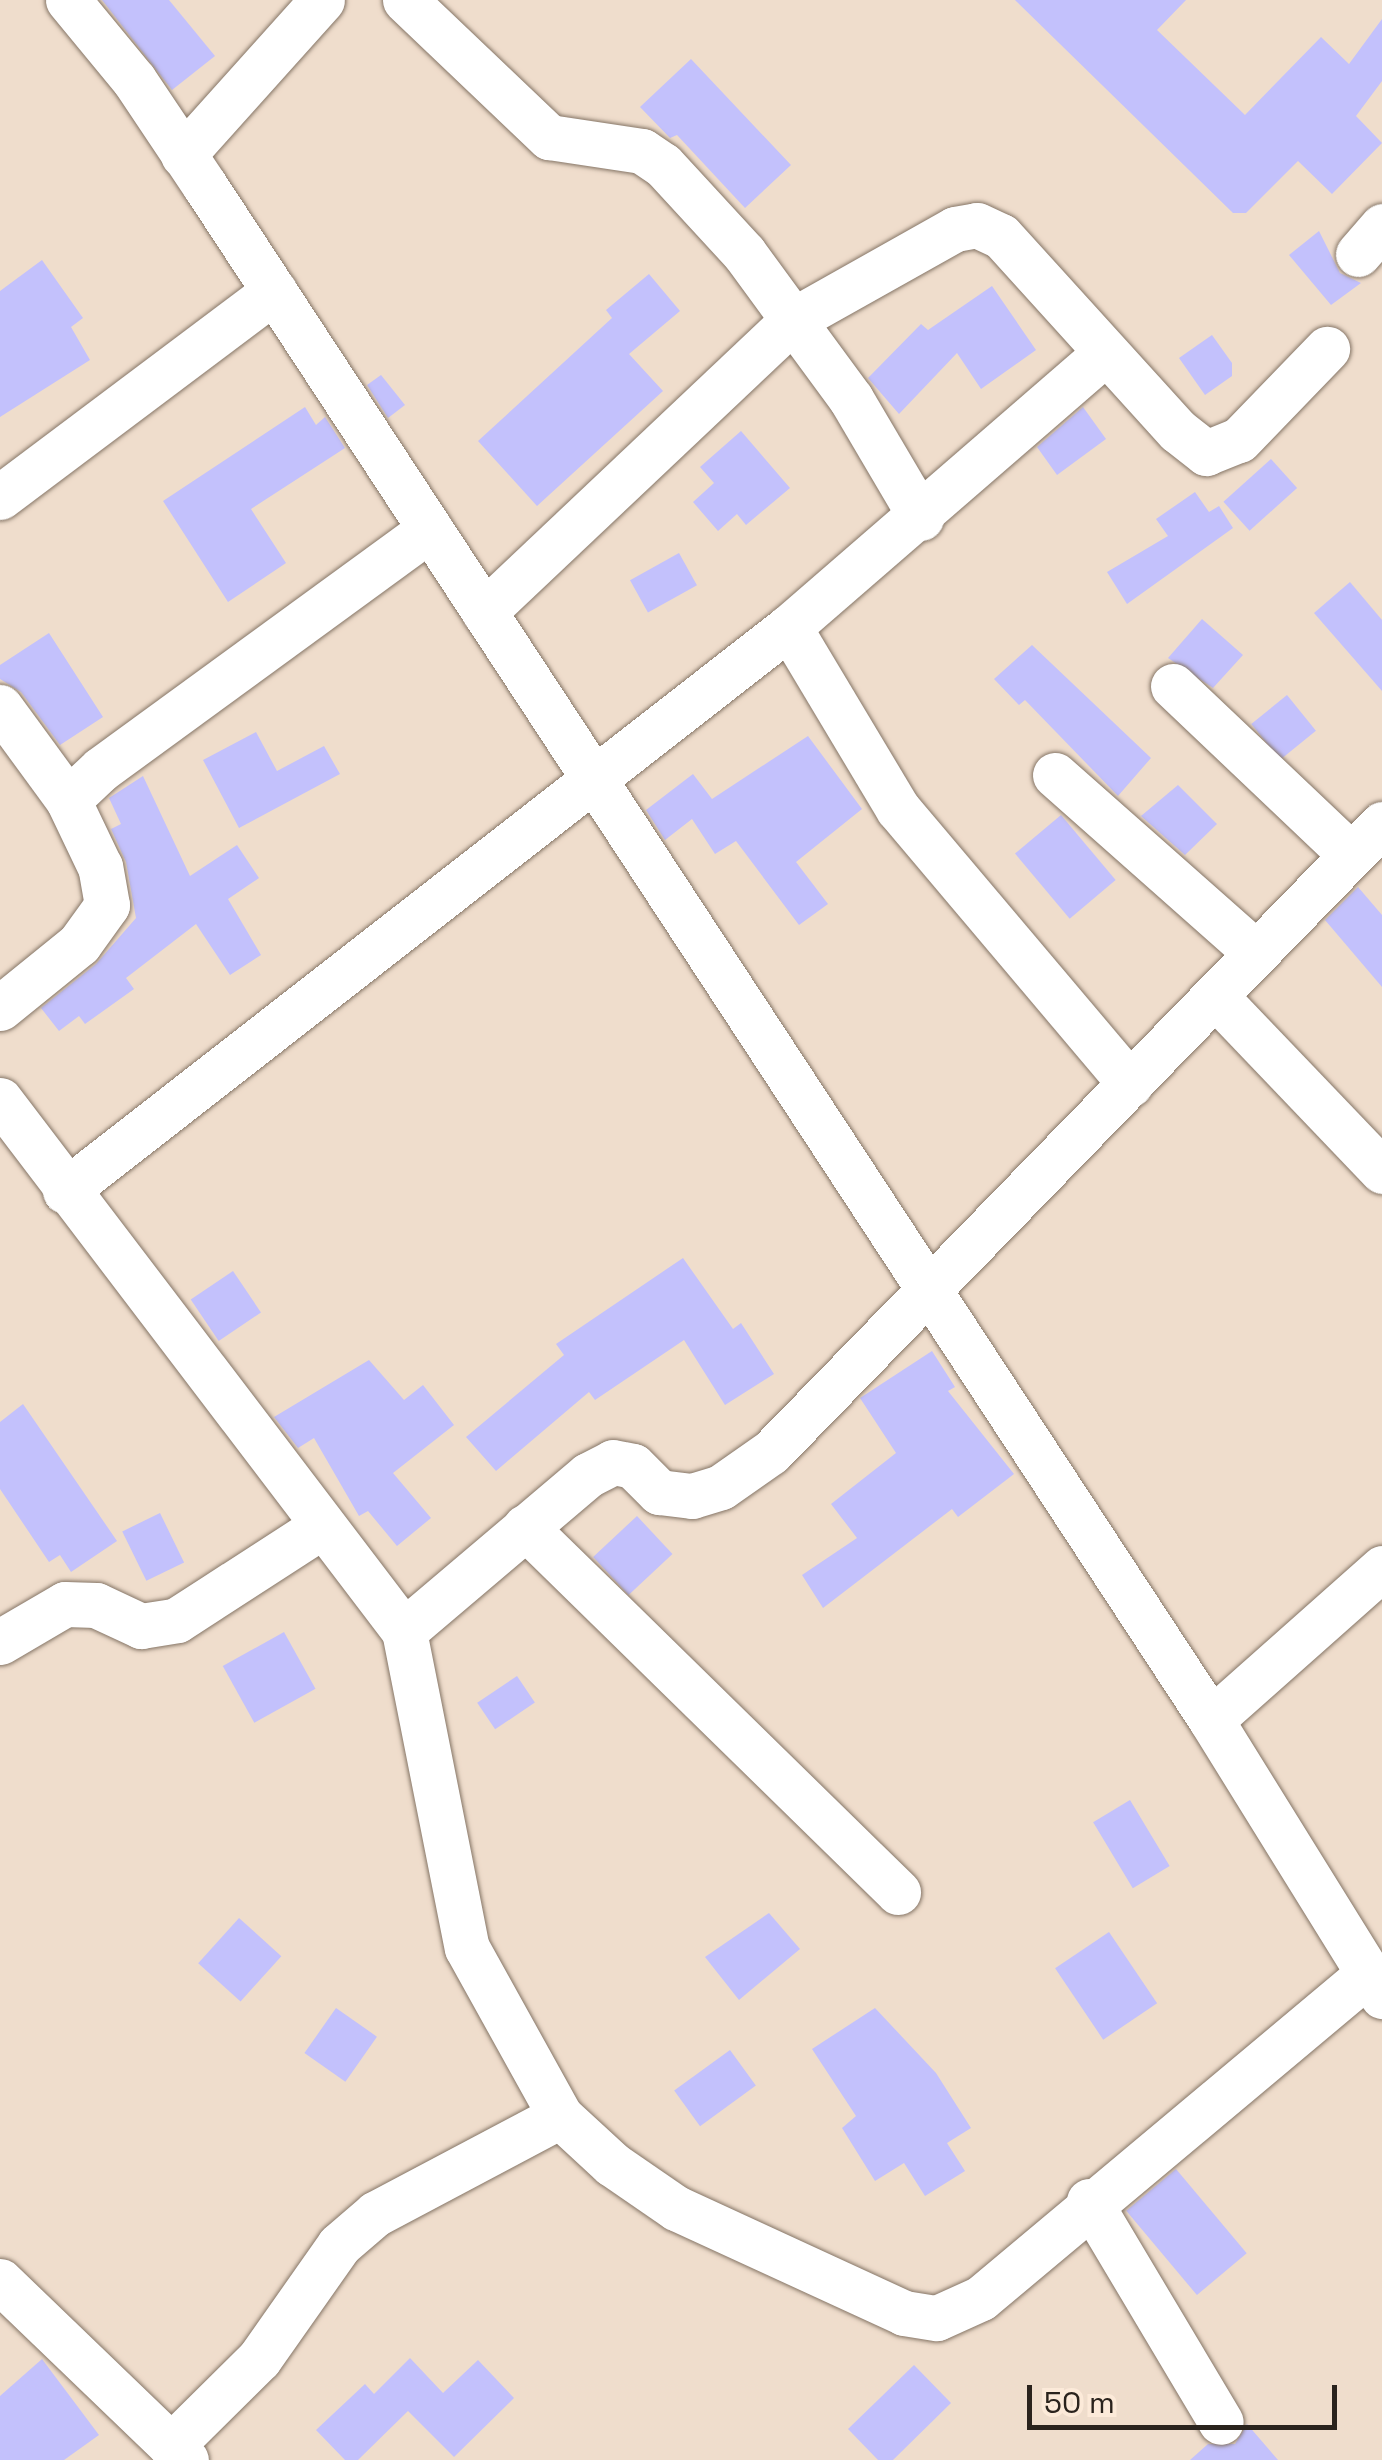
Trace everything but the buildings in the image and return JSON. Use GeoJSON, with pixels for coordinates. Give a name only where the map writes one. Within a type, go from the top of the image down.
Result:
{"type":"FeatureCollection","features":[{"type":"Feature","properties":{"kind":"street"},"geometry":{"type":"LineString","coordinates":[[0,1100],[321,1528],[404,1631],[467,1948],[560,2116],[612,2164],[676,2208],[904,2313],[937,2318],[981,2298],[1090,2201],[1375,1985],[1212,1720],[274,292],[134,80],[68,0]]}},
{"type":"Feature","properties":{"kind":"street"},"geometry":{"type":"LineString","coordinates":[[183,154],[322,0]]}},
{"type":"Feature","properties":{"kind":"street"},"geometry":{"type":"LineString","coordinates":[[405,0],[549,137],[652,156],[744,253],[794,320],[851,400],[921,518]]}},
{"type":"Feature","properties":{"kind":"street"},"geometry":{"type":"LineString","coordinates":[[484,612],[794,320],[930,242],[977,225],[1001,236],[1106,353],[1206,453],[1239,440],[1328,349]]}},
{"type":"Feature","properties":{"kind":"street"},"geometry":{"type":"LineString","coordinates":[[0,497],[274,292]]}},
{"type":"Feature","properties":{"kind":"street"},"geometry":{"type":"LineString","coordinates":[[65,1190],[591,775],[789,627],[921,518],[1106,353]]}},
{"type":"Feature","properties":{"kind":"street"},"geometry":{"type":"LineString","coordinates":[[68,800],[101,768],[430,529]]}},
{"type":"Feature","properties":{"kind":"street"},"geometry":{"type":"LineString","coordinates":[[789,627],[898,809],[1130,1084]]}},
{"type":"Feature","properties":{"kind":"street"},"geometry":{"type":"LineString","coordinates":[[404,1631],[588,1475],[613,1462],[633,1466],[659,1492],[692,1496],[721,1486],[771,1452],[1366,840],[1173,686]]}},
{"type":"Feature","properties":{"kind":"street"},"geometry":{"type":"LineString","coordinates":[[0,708],[68,800],[100,866],[108,905],[80,944],[0,1008]]}},
{"type":"Feature","properties":{"kind":"street"},"geometry":{"type":"LineString","coordinates":[[1055,775],[1256,952]]}},
{"type":"Feature","properties":{"kind":"street"},"geometry":{"type":"LineString","coordinates":[[1215,996],[1382,1171]]}},
{"type":"Feature","properties":{"kind":"street"},"geometry":{"type":"LineString","coordinates":[[0,1642],[64,1604],[96,1605],[141,1626],[177,1620],[321,1528]]}},
{"type":"Feature","properties":{"kind":"street"},"geometry":{"type":"LineString","coordinates":[[525,1528],[898,1892]]}},
{"type":"Feature","properties":{"kind":"street"},"geometry":{"type":"LineString","coordinates":[[1212,1720],[1382,1568]]}},
{"type":"Feature","properties":{"kind":"street"},"geometry":{"type":"LineString","coordinates":[[0,2280],[179,2453],[259,2358],[339,2245],[375,2214],[560,2116]]}},
{"type":"Feature","properties":{"kind":"street"},"geometry":{"type":"LineString","coordinates":[[1090,2201],[1221,2422]]}}]}
